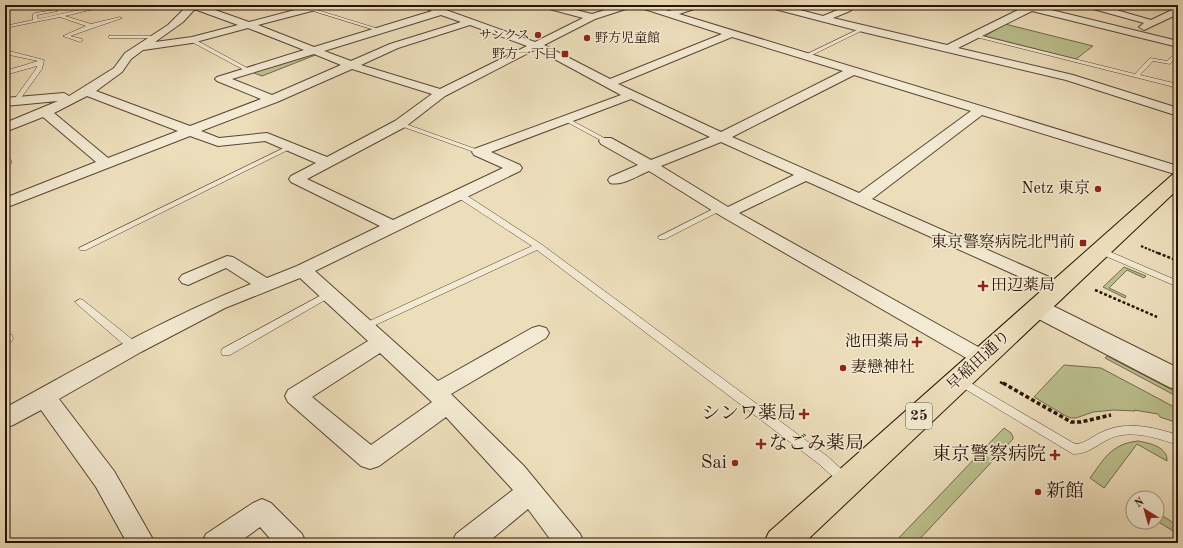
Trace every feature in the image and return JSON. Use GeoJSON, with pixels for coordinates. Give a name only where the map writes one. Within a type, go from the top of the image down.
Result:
{"type":"FeatureCollection","features":[{"type":"Feature","properties":{"kind":"main road","name":"早稲田通り"},"geometry":{"type":"LineString","coordinates":[[781,543],[1178,179]]}},
{"type":"Feature","properties":{"kind":"street"},"geometry":{"type":"LineString","coordinates":[[149,5],[174,5]]}},
{"type":"Feature","properties":{"kind":"street"},"geometry":{"type":"LineString","coordinates":[[140,48],[192,40],[251,26],[324,5]]}},
{"type":"Feature","properties":{"kind":"street"},"geometry":{"type":"LineString","coordinates":[[423,5],[538,46],[631,95],[721,137],[1058,288]]}},
{"type":"Feature","properties":{"kind":"street"},"geometry":{"type":"LineString","coordinates":[[545,5],[592,17]]}},
{"type":"Feature","properties":{"kind":"street"},"geometry":{"type":"LineString","coordinates":[[394,227],[296,179],[400,124],[441,93],[511,57],[538,46],[592,17],[631,5]]}},
{"type":"Feature","properties":{"kind":"street"},"geometry":{"type":"LineString","coordinates":[[639,5],[1178,170]]}},
{"type":"Feature","properties":{"kind":"street"},"geometry":{"type":"LineString","coordinates":[[670,14],[694,6],[691,5]]}},
{"type":"Feature","properties":{"kind":"street"},"geometry":{"type":"LineString","coordinates":[[770,5],[863,29],[1069,78],[1178,112]]}},
{"type":"Feature","properties":{"kind":"street"},"geometry":{"type":"LineString","coordinates":[[1020,5],[1178,44]]}},
{"type":"Feature","properties":{"kind":"street"},"geometry":{"type":"LineString","coordinates":[[1089,5],[1153,22]]}},
{"type":"Feature","properties":{"kind":"street"},"geometry":{"type":"LineString","coordinates":[[5,128],[44,112],[81,94],[120,69],[126,56],[140,48],[185,16],[192,6],[251,26],[351,65],[441,93]]}},
{"type":"Feature","properties":{"kind":"street"},"geometry":{"type":"LineString","coordinates":[[948,49],[1030,8]]}},
{"type":"Feature","properties":{"kind":"street"},"geometry":{"type":"LineString","coordinates":[[823,19],[847,9]]}},
{"type":"Feature","properties":{"kind":"street"},"geometry":{"type":"LineString","coordinates":[[1132,33],[1178,10]]}},
{"type":"Feature","properties":{"kind":"street"},"geometry":{"type":"LineString","coordinates":[[273,98],[221,79],[440,12]]}},
{"type":"Feature","properties":{"kind":"street"},"geometry":{"type":"LineString","coordinates":[[5,203],[273,98],[394,46],[469,22]]}},
{"type":"Feature","properties":{"kind":"street"},"geometry":{"type":"LineString","coordinates":[[610,83],[732,33]]}},
{"type":"Feature","properties":{"kind":"street"},"geometry":{"type":"LineString","coordinates":[[615,180],[721,137],[854,71]]}},
{"type":"Feature","properties":{"kind":"street"},"geometry":{"type":"LineString","coordinates":[[10,102],[81,94],[218,142],[267,137],[326,162]]}},
{"type":"Feature","properties":{"kind":"street"},"geometry":{"type":"LineString","coordinates":[[480,152],[631,95]]}},
{"type":"Feature","properties":{"kind":"street"},"geometry":{"type":"LineString","coordinates":[[860,200],[980,110]]}},
{"type":"Feature","properties":{"kind":"street"},"geometry":{"type":"LineString","coordinates":[[44,112],[106,164]]}},
{"type":"Feature","properties":{"kind":"street"},"geometry":{"type":"LineString","coordinates":[[606,141],[724,211],[982,358]]}},
{"type":"Feature","properties":{"kind":"street"},"geometry":{"type":"LineString","coordinates":[[5,419],[134,347],[218,304],[303,270],[515,168],[480,152]]}},
{"type":"Feature","properties":{"kind":"street"},"geometry":{"type":"LineString","coordinates":[[724,211],[806,175]]}},
{"type":"Feature","properties":{"kind":"street"},"geometry":{"type":"LineString","coordinates":[[188,279],[228,261],[265,285]]}},
{"type":"Feature","properties":{"kind":"street"},"geometry":{"type":"LineString","coordinates":[[303,270],[366,326],[442,398],[515,474],[570,543]]}},
{"type":"Feature","properties":{"kind":"street"},"geometry":{"type":"LineString","coordinates":[[1037,308],[1178,380]]}},
{"type":"Feature","properties":{"kind":"street"},"geometry":{"type":"LineString","coordinates":[[382,342],[296,396],[370,459],[442,398],[539,333]]}},
{"type":"Feature","properties":{"kind":"street"},"geometry":{"type":"LineString","coordinates":[[44,398],[105,479],[140,543]]}},
{"type":"Feature","properties":{"kind":"street"},"geometry":{"type":"LineString","coordinates":[[466,543],[530,492]]}},
{"type":"Feature","properties":{"kind":"street"},"geometry":{"type":"LineString","coordinates":[[216,543],[262,511],[292,543]]}},
{"type":"Feature","properties":{"kind":"lane"},"geometry":{"type":"LineString","coordinates":[[36,21],[35,14],[85,5]]}},
{"type":"Feature","properties":{"kind":"lane"},"geometry":{"type":"LineString","coordinates":[[5,27],[108,5]]}},
{"type":"Feature","properties":{"kind":"lane"},"geometry":{"type":"LineString","coordinates":[[296,5],[380,30]]}},
{"type":"Feature","properties":{"kind":"lane"},"geometry":{"type":"LineString","coordinates":[[888,5],[898,8],[907,5]]}},
{"type":"Feature","properties":{"kind":"lane"},"geometry":{"type":"LineString","coordinates":[[61,15],[91,26]]}},
{"type":"Feature","properties":{"kind":"lane"},"geometry":{"type":"LineString","coordinates":[[80,40],[65,36],[91,26],[120,18]]}},
{"type":"Feature","properties":{"kind":"lane"},"geometry":{"type":"LineString","coordinates":[[806,56],[863,29]]}},
{"type":"Feature","properties":{"kind":"lane"},"geometry":{"type":"LineString","coordinates":[[974,35],[1178,86]]}},
{"type":"Feature","properties":{"kind":"lane"},"geometry":{"type":"LineString","coordinates":[[111,36],[156,37]]}},
{"type":"Feature","properties":{"kind":"lane"},"geometry":{"type":"LineString","coordinates":[[192,40],[248,70]]}},
{"type":"Feature","properties":{"kind":"lane"},"geometry":{"type":"LineString","coordinates":[[5,52],[41,60],[41,63]]}},
{"type":"Feature","properties":{"kind":"lane"},"geometry":{"type":"LineString","coordinates":[[1136,76],[1152,59],[1168,63],[1178,53]]}},
{"type":"Feature","properties":{"kind":"lane"},"geometry":{"type":"LineString","coordinates":[[5,73],[41,63]]}},
{"type":"Feature","properties":{"kind":"lane"},"geometry":{"type":"LineString","coordinates":[[10,102],[39,69],[41,63]]}},
{"type":"Feature","properties":{"kind":"lane"},"geometry":{"type":"LineString","coordinates":[[567,120],[606,141]]}},
{"type":"Feature","properties":{"kind":"lane"},"geometry":{"type":"LineString","coordinates":[[400,124],[480,152]]}},
{"type":"Feature","properties":{"kind":"lane"},"geometry":{"type":"LineString","coordinates":[[83,248],[290,147]]}},
{"type":"Feature","properties":{"kind":"lane"},"geometry":{"type":"LineString","coordinates":[[460,195],[538,246],[824,460],[848,482]]}},
{"type":"Feature","properties":{"kind":"lane"},"geometry":{"type":"LineString","coordinates":[[662,237],[724,211]]}},
{"type":"Feature","properties":{"kind":"lane"},"geometry":{"type":"LineString","coordinates":[[366,326],[538,246]]}},
{"type":"Feature","properties":{"kind":"lane"},"geometry":{"type":"LineString","coordinates":[[1099,250],[1178,284]]}},
{"type":"Feature","properties":{"kind":"lane"},"geometry":{"type":"LineString","coordinates":[[226,352],[329,294]]}},
{"type":"Feature","properties":{"kind":"lane"},"geometry":{"type":"LineString","coordinates":[[80,302],[134,347]]}},
{"type":"Feature","properties":{"kind":"lane"},"geometry":{"type":"LineString","coordinates":[[958,380],[1073,450],[1087,448],[1097,439],[1109,433],[1124,431],[1141,431],[1178,440]]}},
{"type":"Feature","properties":{"kind":"path"},"geometry":{"type":"LineString","coordinates":[[1141,246],[1178,261]]}},
{"type":"Feature","properties":{"kind":"path"},"geometry":{"type":"LineString","coordinates":[[1095,290],[1157,317]]}},
{"type":"Feature","properties":{"kind":"path"},"geometry":{"type":"LineString","coordinates":[[1000,382],[1071,422],[1081,422],[1100,416],[1114,415]]}},
{"type":"Feature","properties":{"kind":"green space"},"geometry":{"type":"Polygon","coordinates":[[[1005,24],[1093,46],[1076,59],[985,36],[1005,24]]]}},
{"type":"Feature","properties":{"kind":"green space"},"geometry":{"type":"Polygon","coordinates":[[[312,51],[318,54],[262,76],[249,71],[312,51]]]}},
{"type":"Feature","properties":{"kind":"green space"},"geometry":{"type":"Polygon","coordinates":[[[1124,267],[1146,276],[1144,278],[1127,270],[1109,288],[1126,296],[1125,298],[1103,287],[1124,267]]]}},
{"type":"Feature","properties":{"kind":"green space"},"geometry":{"type":"Polygon","coordinates":[[[1107,356],[1178,393],[1178,397],[1105,358],[1107,356]]]}},
{"type":"Feature","properties":{"kind":"green space"},"geometry":{"type":"Polygon","coordinates":[[[1064,365],[1101,368],[1178,409],[1178,423],[1160,417],[1158,414],[1134,410],[1135,411],[1114,410],[1093,412],[1076,418],[1066,416],[1034,397],[1064,365]]]}},
{"type":"Feature","properties":{"kind":"green space"},"geometry":{"type":"Polygon","coordinates":[[[1004,428],[1011,433],[1013,439],[916,543],[894,543],[1004,428]]]}},
{"type":"Feature","properties":{"kind":"green space"},"geometry":{"type":"Polygon","coordinates":[[[1138,441],[1157,446],[1164,452],[1167,461],[1137,444],[1104,488],[1090,478],[1104,459],[1115,449],[1121,445],[1138,441]]]}},
{"type":"Feature","properties":{"kind":"green space"},"geometry":{"type":"Polygon","coordinates":[[[1165,517],[1178,526],[1178,534],[1165,526],[1165,517]]]}},
{"type":"Feature","properties":{"kind":"place","name":"サンクス"},"geometry":{"type":"Point","coordinates":[538,35]}},
{"type":"Feature","properties":{"kind":"place","name":"野方児童館"},"geometry":{"type":"Point","coordinates":[587,38]}},
{"type":"Feature","properties":{"kind":"place","name":"野方一丁目"},"geometry":{"type":"Point","coordinates":[565,54]}},
{"type":"Feature","properties":{"kind":"place","name":"Netz 東京"},"geometry":{"type":"Point","coordinates":[1098,189]}},
{"type":"Feature","properties":{"kind":"place","name":"東京警察病院北門前"},"geometry":{"type":"Point","coordinates":[1083,243]}},
{"type":"Feature","properties":{"kind":"place","name":"田辺薬局"},"geometry":{"type":"Point","coordinates":[983,286]}},
{"type":"Feature","properties":{"kind":"place","name":"池田薬局"},"geometry":{"type":"Point","coordinates":[917,342]}},
{"type":"Feature","properties":{"kind":"place","name":"妻戀神社"},"geometry":{"type":"Point","coordinates":[843,368]}},
{"type":"Feature","properties":{"kind":"place","name":"シンワ薬局"},"geometry":{"type":"Point","coordinates":[804,414]}},
{"type":"Feature","properties":{"kind":"place","name":"なごみ薬局"},"geometry":{"type":"Point","coordinates":[761,444]}},
{"type":"Feature","properties":{"kind":"place","name":"東京警察病院"},"geometry":{"type":"Point","coordinates":[1055,455]}},
{"type":"Feature","properties":{"kind":"place","name":"Sai"},"geometry":{"type":"Point","coordinates":[735,463]}},
{"type":"Feature","properties":{"kind":"place","name":"新館"},"geometry":{"type":"Point","coordinates":[1038,492]}}]}
